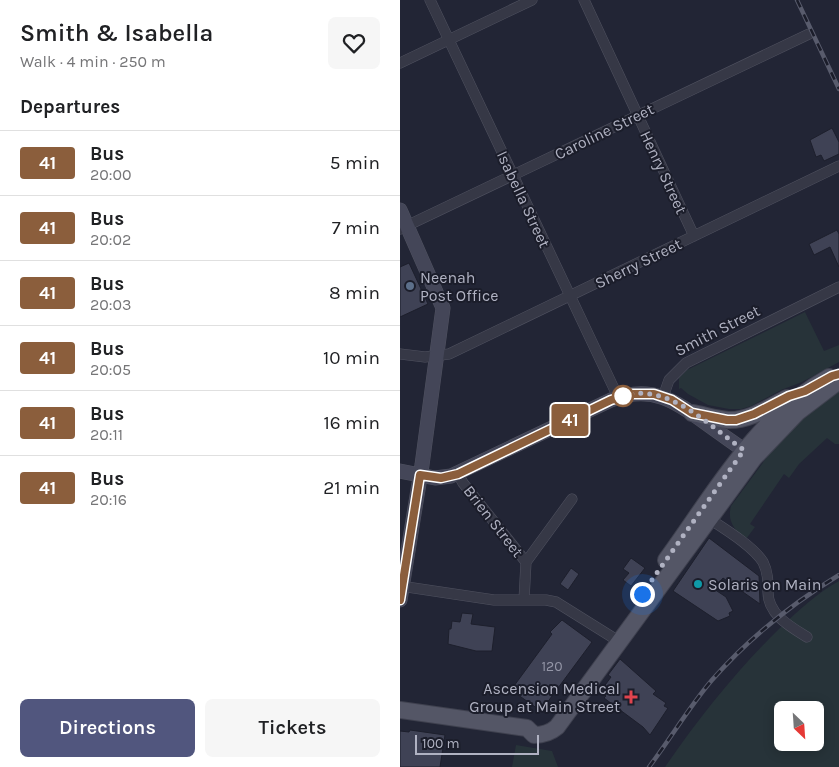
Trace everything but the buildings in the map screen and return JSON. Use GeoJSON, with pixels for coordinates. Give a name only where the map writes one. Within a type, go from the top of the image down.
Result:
{"type":"FeatureCollection","features":[{"type":"Feature","properties":{"kind":"main road"},"geometry":{"type":"LineString","coordinates":[[400,710],[527,728],[534,735],[549,732],[557,727],[616,639],[750,454],[771,420],[805,391],[839,374]]}},
{"type":"Feature","properties":{"kind":"main road"},"geometry":{"type":"LineString","coordinates":[[750,454],[798,412],[839,381]]}},
{"type":"Feature","properties":{"kind":"main road"},"geometry":{"type":"LineString","coordinates":[[692,413],[727,420],[743,418],[789,396],[805,391]]}},
{"type":"Feature","properties":{"kind":"street","name":"Isabella Street"},"geometry":{"type":"LineString","coordinates":[[430,0],[618,397]]}},
{"type":"Feature","properties":{"kind":"street"},"geometry":{"type":"LineString","coordinates":[[400,63],[532,0]]}},
{"type":"Feature","properties":{"kind":"street","name":"Henry Street"},"geometry":{"type":"LineString","coordinates":[[584,0],[694,236]]}},
{"type":"Feature","properties":{"kind":"street","name":"Caroline Street"},"geometry":{"type":"LineString","coordinates":[[404,228],[809,34]]}},
{"type":"Feature","properties":{"kind":"street","name":"Sherry Street"},"geometry":{"type":"LineString","coordinates":[[435,357],[449,354],[839,166]]}},
{"type":"Feature","properties":{"kind":"street"},"geometry":{"type":"LineString","coordinates":[[400,210],[404,228],[442,303],[420,475],[401,591],[494,600],[546,600],[556,602],[616,639]]}},
{"type":"Feature","properties":{"kind":"street","name":"Smith Street"},"geometry":{"type":"LineString","coordinates":[[663,397],[670,380],[686,363],[839,287]]}},
{"type":"Feature","properties":{"kind":"street"},"geometry":{"type":"LineString","coordinates":[[400,354],[435,357]]}},
{"type":"Feature","properties":{"kind":"street"},"geometry":{"type":"LineString","coordinates":[[400,472],[441,478],[458,474],[618,397],[642,393],[663,397],[692,413],[750,454]]}},
{"type":"Feature","properties":{"kind":"street","name":"Brien Street"},"geometry":{"type":"LineString","coordinates":[[458,474],[463,483],[526,562],[524,600]]}},
{"type":"Feature","properties":{"kind":"street"},"geometry":{"type":"LineString","coordinates":[[526,562],[572,499]]}},
{"type":"Feature","properties":{"kind":"street"},"geometry":{"type":"LineString","coordinates":[[705,516],[756,554],[767,572],[768,594],[773,608],[783,621],[807,637]]}},
{"type":"Feature","properties":{"kind":"shaded area"},"geometry":{"type":"Polygon","coordinates":[[[805,312],[824,351],[839,345],[839,362],[802,382],[741,409],[708,405],[681,388],[679,389],[679,378],[687,370],[805,312]]]}},
{"type":"Feature","properties":{"kind":"shaded area"},"geometry":{"type":"Polygon","coordinates":[[[839,388],[839,444],[835,444],[827,438],[799,464],[789,478],[784,474],[750,524],[755,527],[746,539],[732,525],[730,516],[731,506],[770,453],[804,414],[839,388]]]}},
{"type":"Feature","properties":{"kind":"shaded area"},"geometry":{"type":"Polygon","coordinates":[[[839,581],[839,767],[665,767],[705,713],[748,661],[779,629],[815,597],[839,581]]]}},
{"type":"Feature","properties":{"kind":"shaded area"},"geometry":{"type":"Polygon","coordinates":[[[516,745],[552,751],[558,767],[512,767],[516,745]]]}},
{"type":"Feature","properties":{"kind":"railway"},"geometry":{"type":"LineString","coordinates":[[797,0],[839,89]]}},
{"type":"Feature","properties":{"kind":"railway"},"geometry":{"type":"LineString","coordinates":[[649,767],[696,701],[726,665],[772,623],[805,597],[839,575]]}},
{"type":"Feature","properties":{"kind":"bus line","name":"41"},"geometry":{"type":"LineString","coordinates":[[400,600],[420,475],[441,478],[458,474],[625,395],[654,394],[672,400],[692,413],[736,420],[754,414],[839,374]]}},
{"type":"Feature","properties":{"kind":"place","name":"Neenah Post Office"},"geometry":{"type":"Point","coordinates":[410,286]}},
{"type":"Feature","properties":{"kind":"place","name":"Solaris on Main"},"geometry":{"type":"Point","coordinates":[698,584]}},
{"type":"Feature","properties":{"kind":"place","name":"Ascension Medical Group at Main Street"},"geometry":{"type":"Point","coordinates":[631,697]}},
{"type":"Feature","properties":{"kind":"route"},"geometry":{"type":"LineString","coordinates":[[623,396],[642,393],[654,394],[672,400],[744,450],[642,594]]}}]}
